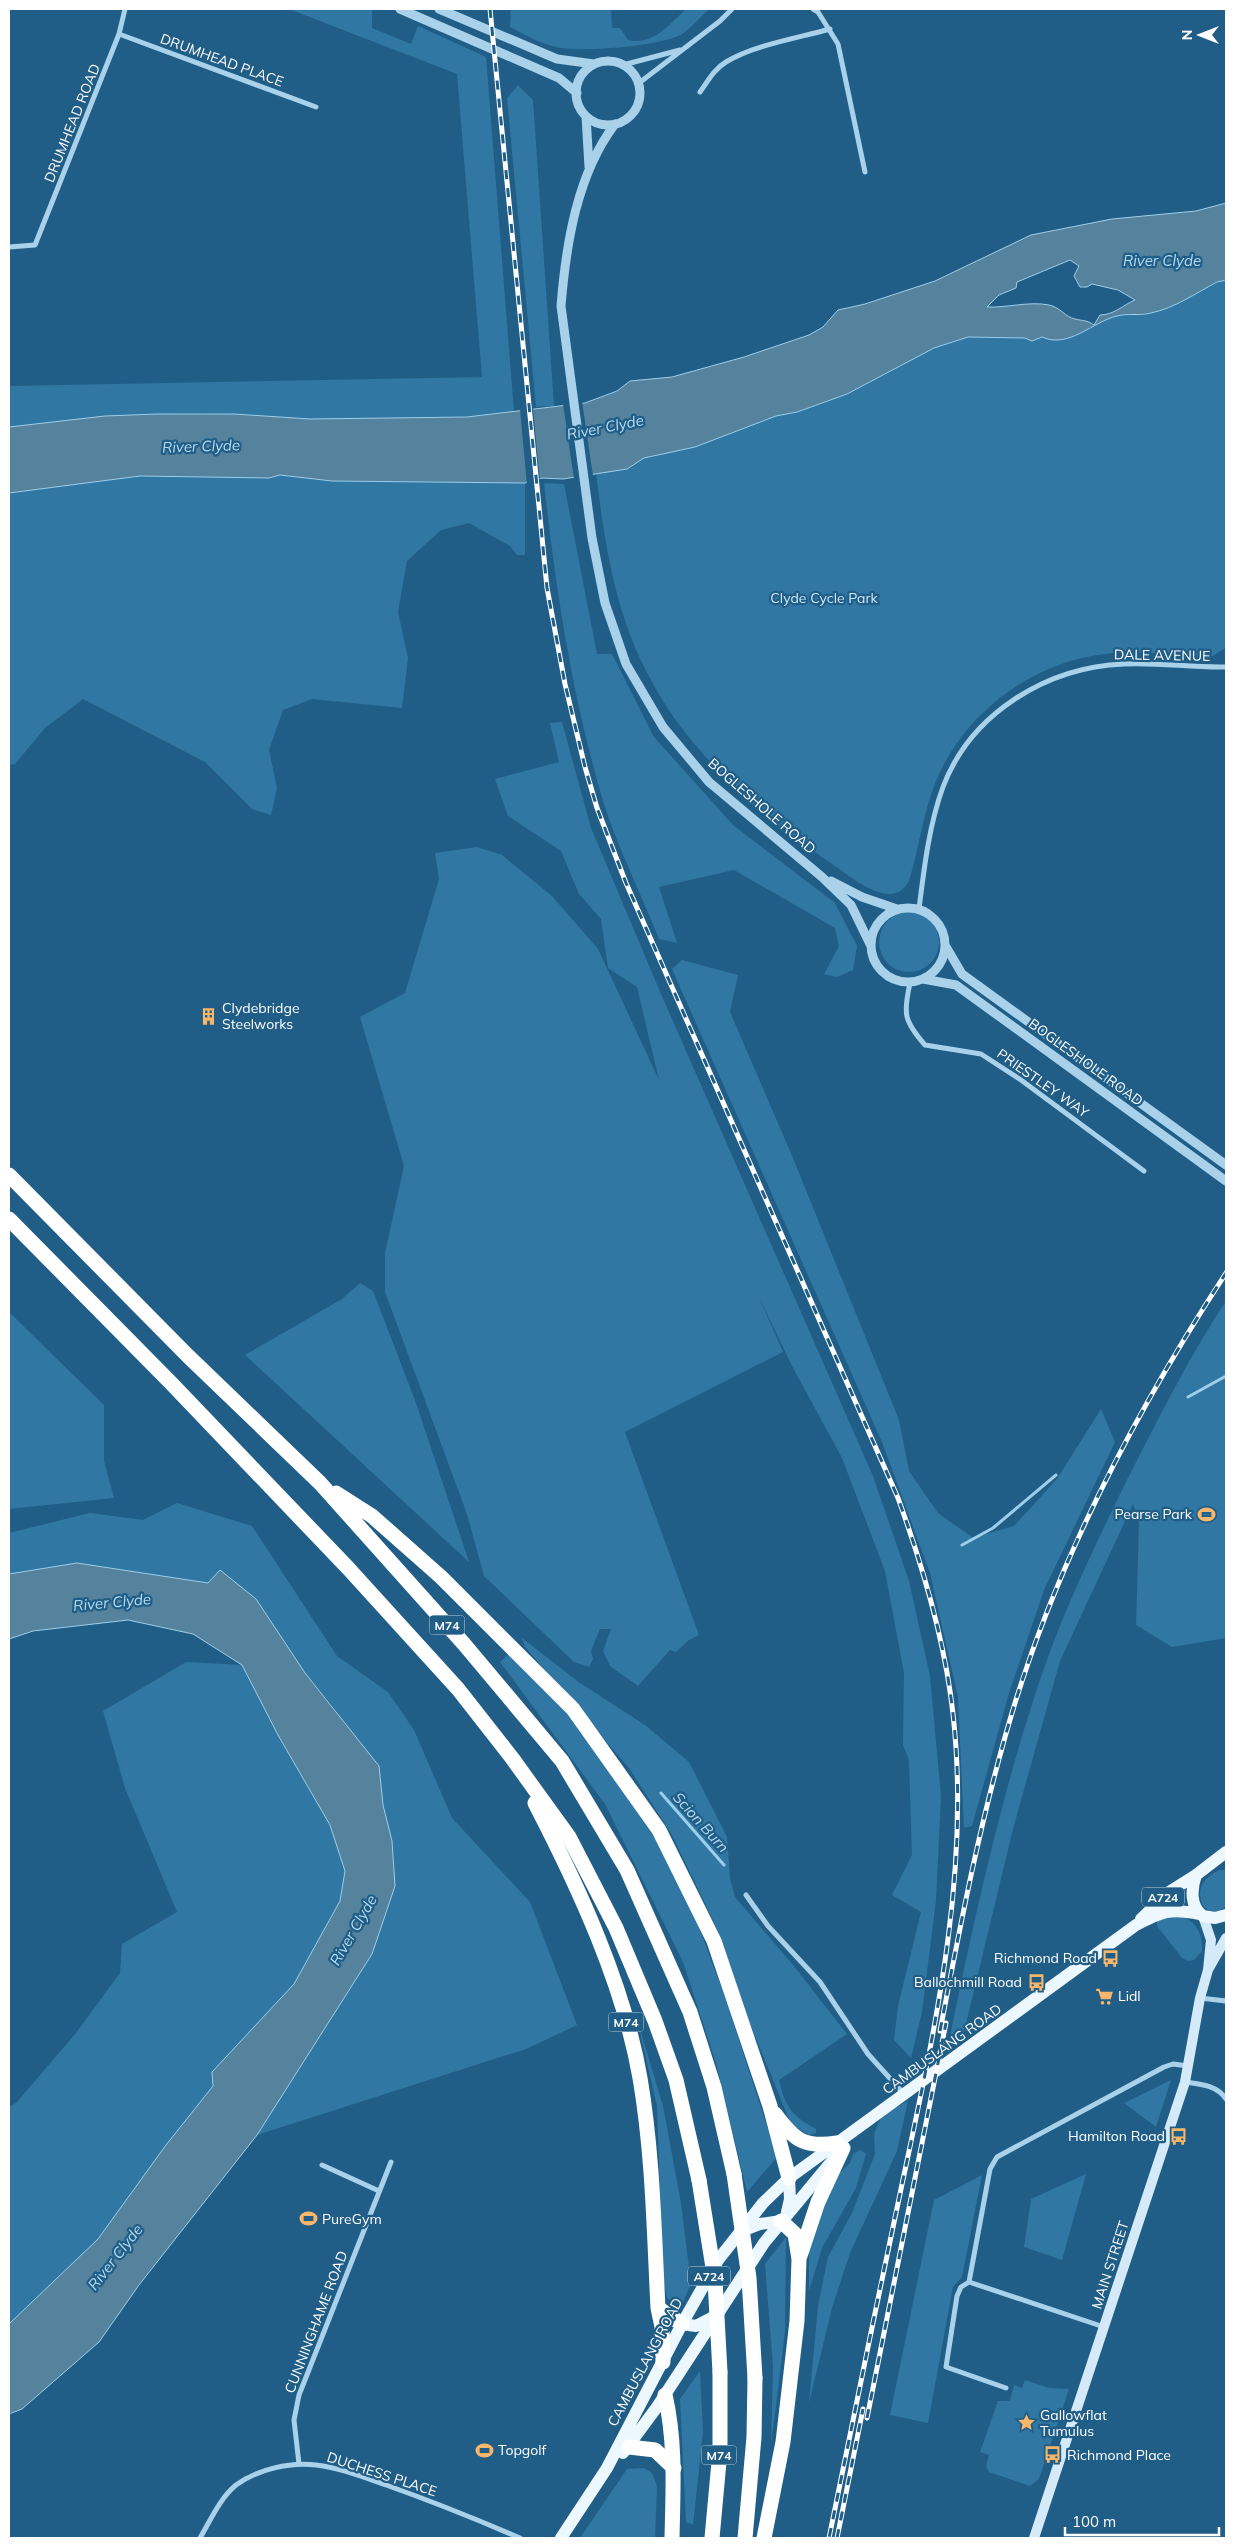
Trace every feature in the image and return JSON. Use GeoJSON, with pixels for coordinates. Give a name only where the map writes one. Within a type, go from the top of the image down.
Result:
{"type":"FeatureCollection","features":[{"type":"Feature","properties":{"kind":"highway","name":"M74"},"geometry":{"type":"LineString","coordinates":[[9,1175],[188,1356],[320,1483],[464,1644],[562,1761],[627,1870],[690,2012],[714,2087],[734,2174],[749,2278],[755,2378],[754,2437],[745,2538]]}},
{"type":"Feature","properties":{"kind":"highway","name":"M74"},"geometry":{"type":"LineString","coordinates":[[9,1219],[171,1383],[348,1568],[458,1689],[512,1758],[569,1837],[616,1928],[655,2021],[676,2080],[699,2180],[714,2271],[720,2372],[720,2451],[712,2538]]}},
{"type":"Feature","properties":{"kind":"highway","name":"M74"},"geometry":{"type":"LineString","coordinates":[[320,1483],[372,1516],[441,1577],[573,1709],[659,1830],[714,1941],[770,2106],[788,2178]]}},
{"type":"Feature","properties":{"kind":"highway","name":"M74"},"geometry":{"type":"LineString","coordinates":[[512,1758],[563,1857],[617,1989],[640,2077],[650,2158],[658,2308],[662,2327],[663,2362]]}},
{"type":"Feature","properties":{"kind":"highway","name":"M74"},"geometry":{"type":"LineString","coordinates":[[770,2106],[790,2134],[799,2140],[815,2145],[840,2146]]}},
{"type":"Feature","properties":{"kind":"highway"},"geometry":{"type":"LineString","coordinates":[[799,2259],[818,2202],[840,2146]]}},
{"type":"Feature","properties":{"kind":"highway"},"geometry":{"type":"LineString","coordinates":[[764,2538],[782,2442],[793,2368],[799,2259],[795,2234],[784,2218]]}},
{"type":"Feature","properties":{"kind":"highway"},"geometry":{"type":"LineString","coordinates":[[658,2308],[682,2324]]}},
{"type":"Feature","properties":{"kind":"highway"},"geometry":{"type":"LineString","coordinates":[[666,2395],[670,2413],[674,2468],[672,2538]]}},
{"type":"Feature","properties":{"kind":"highway"},"geometry":{"type":"LineString","coordinates":[[629,2447],[655,2450],[674,2468]]}},
{"type":"Feature","properties":{"kind":"main road"},"geometry":{"type":"LineString","coordinates":[[1200,1998],[1208,1970],[1211,1940],[1201,1915],[1192,1900],[1193,1884],[1196,1875],[1221,1861],[1226,1852]]}},
{"type":"Feature","properties":{"kind":"main road","name":"A724"},"geometry":{"type":"LineString","coordinates":[[1136,1924],[1154,1905],[1196,1875]]}},
{"type":"Feature","properties":{"kind":"main road","name":"A724"},"geometry":{"type":"LineString","coordinates":[[1136,1924],[1162,1911],[1170,1910],[1201,1915]]}},
{"type":"Feature","properties":{"kind":"main road"},"geometry":{"type":"LineString","coordinates":[[1201,1915],[1215,1918],[1226,1915]]}},
{"type":"Feature","properties":{"kind":"main road","name":"CAMBUSLANG ROAD"},"geometry":{"type":"LineString","coordinates":[[607,2468],[629,2447],[784,2218],[840,2146],[862,2126],[1136,1924]]}},
{"type":"Feature","properties":{"kind":"main road"},"geometry":{"type":"LineString","coordinates":[[1208,1970],[1226,1938]]}},
{"type":"Feature","properties":{"kind":"main road","name":"MAIN STREET"},"geometry":{"type":"LineString","coordinates":[[1034,2538],[1185,2082],[1200,1998]]}},
{"type":"Feature","properties":{"kind":"main road","name":"CAMBUSLANG ROAD"},"geometry":{"type":"LineString","coordinates":[[561,2538],[607,2468],[682,2324],[718,2260],[763,2203],[788,2178],[840,2146]]}},
{"type":"Feature","properties":{"kind":"main road"},"geometry":{"type":"LineString","coordinates":[[738,2234],[760,2224],[784,2218],[790,2199],[788,2178]]}},
{"type":"Feature","properties":{"kind":"main road"},"geometry":{"type":"LineString","coordinates":[[682,2324],[696,2326],[719,2313]]}},
{"type":"Feature","properties":{"kind":"main road"},"geometry":{"type":"LineString","coordinates":[[663,2362],[666,2395]]}},
{"type":"Feature","properties":{"kind":"street","name":"DRUMHEAD ROAD"},"geometry":{"type":"LineString","coordinates":[[9,247],[35,245],[119,34],[125,9]]}},
{"type":"Feature","properties":{"kind":"street"},"geometry":{"type":"LineString","coordinates":[[400,9],[560,78],[576,93],[581,109],[586,116],[605,124],[615,124],[628,118],[639,103],[639,84],[635,76],[623,65],[609,61],[594,64],[557,59],[438,9]]}},
{"type":"Feature","properties":{"kind":"street"},"geometry":{"type":"LineString","coordinates":[[720,21],[726,9]]}},
{"type":"Feature","properties":{"kind":"street"},"geometry":{"type":"LineString","coordinates":[[639,84],[720,21],[732,9]]}},
{"type":"Feature","properties":{"kind":"street"},"geometry":{"type":"LineString","coordinates":[[813,9],[818,12],[838,44],[866,172]]}},
{"type":"Feature","properties":{"kind":"street"},"geometry":{"type":"LineString","coordinates":[[700,92],[713,73],[724,63],[743,54],[830,29]]}},
{"type":"Feature","properties":{"kind":"street","name":"DRUMHEAD PLACE"},"geometry":{"type":"LineString","coordinates":[[119,34],[316,107]]}},
{"type":"Feature","properties":{"kind":"street"},"geometry":{"type":"LineString","coordinates":[[623,65],[683,50]]}},
{"type":"Feature","properties":{"kind":"street"},"geometry":{"type":"LineString","coordinates":[[576,93],[581,76],[594,64]]}},
{"type":"Feature","properties":{"kind":"street"},"geometry":{"type":"LineString","coordinates":[[586,116],[588,172]]}},
{"type":"Feature","properties":{"kind":"street"},"geometry":{"type":"LineString","coordinates":[[588,172],[601,143],[615,124]]}},
{"type":"Feature","properties":{"kind":"street","name":"BOGLESHOLE ROAD"},"geometry":{"type":"LineString","coordinates":[[588,172],[574,222],[561,306],[565,350],[592,538],[605,603],[626,664],[663,727],[709,782],[822,877],[851,905],[870,944]]}},
{"type":"Feature","properties":{"kind":"street","name":"DALE AVENUE"},"geometry":{"type":"LineString","coordinates":[[920,909],[931,832],[943,787],[955,760],[965,746],[1000,709],[1022,694],[1060,676],[1084,669],[1124,664],[1226,667]]}},
{"type":"Feature","properties":{"kind":"street","name":"BOGLESHOLE ROAD"},"geometry":{"type":"LineString","coordinates":[[822,877],[862,897],[897,909]]}},
{"type":"Feature","properties":{"kind":"street"},"geometry":{"type":"LineString","coordinates":[[908,907],[920,909],[938,923],[943,933],[945,945],[939,965],[923,979],[910,983],[897,981],[886,976],[878,968],[872,957],[870,944],[872,933],[878,922],[886,914],[897,909],[908,907]]}},
{"type":"Feature","properties":{"kind":"street","name":"BOGLESHOLE ROAD"},"geometry":{"type":"LineString","coordinates":[[945,945],[962,974],[1226,1165]]}},
{"type":"Feature","properties":{"kind":"street","name":"BOGLESHOLE ROAD"},"geometry":{"type":"LineString","coordinates":[[923,979],[956,985],[1226,1181]]}},
{"type":"Feature","properties":{"kind":"street","name":"PRIESTLEY WAY"},"geometry":{"type":"LineString","coordinates":[[910,983],[905,1005],[909,1027],[925,1045],[981,1054],[1021,1080],[1144,1171]]}},
{"type":"Feature","properties":{"kind":"street"},"geometry":{"type":"LineString","coordinates":[[746,1895],[768,1926],[813,1973],[834,2000],[868,2054],[904,2095]]}},
{"type":"Feature","properties":{"kind":"street"},"geometry":{"type":"LineString","coordinates":[[1200,1998],[1226,2001]]}},
{"type":"Feature","properties":{"kind":"street"},"geometry":{"type":"LineString","coordinates":[[969,2282],[990,2169],[997,2156],[1164,2067],[1180,2063],[1188,2066]]}},
{"type":"Feature","properties":{"kind":"street"},"geometry":{"type":"LineString","coordinates":[[1185,2082],[1220,2091],[1226,2099]]}},
{"type":"Feature","properties":{"kind":"street","name":"CUNNINGHAME ROAD"},"geometry":{"type":"LineString","coordinates":[[299,2464],[294,2420],[299,2395],[391,2162]]}},
{"type":"Feature","properties":{"kind":"street"},"geometry":{"type":"LineString","coordinates":[[322,2165],[379,2191]]}},
{"type":"Feature","properties":{"kind":"street"},"geometry":{"type":"LineString","coordinates":[[1006,2388],[946,2367],[957,2296],[961,2286],[969,2282],[1104,2327]]}},
{"type":"Feature","properties":{"kind":"street","name":"DUCHESS PLACE"},"geometry":{"type":"LineString","coordinates":[[200,2538],[221,2502],[235,2486],[248,2477],[267,2470],[299,2464],[323,2466],[357,2475],[458,2512],[520,2538]]}},
{"type":"Feature","properties":{"kind":"green space"},"geometry":{"type":"Polygon","coordinates":[[[289,9],[372,9],[372,28],[411,44],[418,26],[486,57],[514,412],[463,417],[386,420],[301,419],[207,413],[122,417],[9,427],[9,386],[482,377],[457,74],[289,9]]]}},
{"type":"Feature","properties":{"kind":"green space"},"geometry":{"type":"Polygon","coordinates":[[[511,9],[611,9],[612,28],[620,28],[628,40],[637,41],[653,37],[686,9],[709,9],[684,33],[674,38],[641,45],[601,49],[567,49],[550,45],[510,27],[511,9]]]}},
{"type":"Feature","properties":{"kind":"green space"},"geometry":{"type":"Polygon","coordinates":[[[518,85],[533,100],[554,406],[536,407],[507,98],[518,85]]]}},
{"type":"Feature","properties":{"kind":"green space","name":"Clyde Cycle Park"},"geometry":{"type":"Polygon","coordinates":[[[1226,280],[1226,648],[1208,658],[1138,653],[1097,655],[1071,661],[1046,670],[1000,698],[980,715],[948,757],[936,781],[924,818],[909,881],[903,889],[895,894],[880,893],[859,882],[787,832],[739,792],[709,761],[679,724],[656,689],[639,655],[628,630],[613,579],[603,527],[596,473],[627,469],[644,458],[695,447],[776,416],[797,412],[847,394],[934,348],[968,337],[1025,338],[1032,341],[1042,337],[1052,340],[1072,337],[1117,316],[1144,315],[1157,312],[1206,287],[1226,280]]]}},
{"type":"Feature","properties":{"kind":"green space"},"geometry":{"type":"Polygon","coordinates":[[[280,475],[332,481],[525,483],[525,555],[517,555],[510,546],[469,523],[441,530],[407,561],[398,612],[408,658],[402,708],[312,699],[283,710],[269,750],[277,788],[271,815],[252,809],[205,762],[83,699],[45,728],[15,764],[9,765],[9,493],[140,476],[269,478],[280,475]]]}},
{"type":"Feature","properties":{"kind":"green space"},"geometry":{"type":"Polygon","coordinates":[[[544,483],[564,484],[597,654],[612,654],[654,737],[733,825],[835,903],[857,946],[853,970],[837,977],[824,974],[839,946],[835,928],[734,870],[659,887],[677,943],[659,939],[615,835],[592,762],[566,644],[544,483]]]}},
{"type":"Feature","properties":{"kind":"green space"},"geometry":{"type":"Polygon","coordinates":[[[562,722],[591,828],[661,994],[873,1476],[909,1581],[930,1676],[941,1796],[936,1900],[922,2012],[911,2058],[894,2040],[898,2006],[921,1912],[892,1895],[912,1855],[909,1760],[903,1745],[904,1673],[885,1571],[842,1458],[792,1366],[758,1295],[783,1352],[625,1432],[699,1635],[689,1640],[676,1652],[670,1650],[638,1686],[610,1666],[603,1651],[611,1629],[600,1629],[591,1651],[593,1659],[589,1667],[574,1662],[484,1576],[467,1514],[385,1292],[385,1253],[404,1166],[360,1017],[405,993],[439,879],[435,853],[477,847],[502,855],[552,896],[598,949],[659,1080],[637,987],[608,968],[601,919],[579,894],[561,851],[508,816],[495,779],[559,762],[550,723],[562,722]]]}},
{"type":"Feature","properties":{"kind":"green space"},"geometry":{"type":"Polygon","coordinates":[[[903,912],[915,912],[926,917],[934,925],[939,936],[937,954],[926,967],[915,972],[903,972],[892,967],[884,959],[879,948],[879,936],[884,925],[892,917],[903,912]]]}},
{"type":"Feature","properties":{"kind":"green space"},"geometry":{"type":"Polygon","coordinates":[[[682,960],[738,975],[730,1012],[793,1158],[899,1420],[909,1471],[938,1513],[973,1538],[1014,1526],[1057,1479],[1101,1409],[1115,1442],[1044,1590],[1009,1693],[972,1826],[964,1828],[958,1697],[930,1573],[882,1442],[672,969],[682,960]]]}},
{"type":"Feature","properties":{"kind":"green space"},"geometry":{"type":"Polygon","coordinates":[[[360,1283],[373,1291],[416,1403],[469,1562],[245,1355],[342,1299],[360,1283]]]}},
{"type":"Feature","properties":{"kind":"green space"},"geometry":{"type":"Polygon","coordinates":[[[1226,1301],[1226,1638],[1172,1647],[1136,1625],[1139,1523],[1133,1504],[1060,1661],[1013,1829],[964,2032],[950,2036],[969,1945],[1002,1808],[1014,1763],[1051,1649],[1082,1574],[1128,1478],[1187,1366],[1226,1301]]]}},
{"type":"Feature","properties":{"kind":"green space"},"geometry":{"type":"Polygon","coordinates":[[[9,1312],[104,1405],[104,1461],[114,1498],[9,1509],[9,1312]]]}},
{"type":"Feature","properties":{"kind":"green space"},"geometry":{"type":"Polygon","coordinates":[[[177,1503],[252,1526],[337,1656],[388,1692],[414,1730],[452,1818],[530,1902],[577,2025],[526,2049],[257,2135],[372,1954],[392,1841],[383,1805],[337,1712],[220,1570],[209,1583],[77,1563],[9,1574],[9,1533],[90,1513],[143,1520],[177,1503]]]}},
{"type":"Feature","properties":{"kind":"green space"},"geometry":{"type":"Polygon","coordinates":[[[522,1638],[580,1683],[645,1725],[689,1762],[727,1837],[730,1878],[735,1897],[793,1965],[847,2034],[779,2080],[784,2097],[791,2110],[801,2120],[816,2129],[816,2133],[809,2135],[791,2124],[741,2002],[718,1931],[672,1835],[629,1768],[525,1647],[522,1638]]]}},
{"type":"Feature","properties":{"kind":"green space"},"geometry":{"type":"Polygon","coordinates":[[[510,1653],[578,1723],[654,1831],[692,1909],[725,1997],[777,2157],[747,2192],[716,2063],[683,1962],[605,1804],[500,1662],[510,1653]]]}},
{"type":"Feature","properties":{"kind":"green space"},"geometry":{"type":"Polygon","coordinates":[[[186,1662],[242,1665],[278,1735],[330,1825],[345,1871],[340,1901],[294,1984],[212,2072],[213,2086],[166,2145],[98,2239],[9,2324],[9,2107],[16,2103],[76,2033],[120,1973],[122,1944],[177,1912],[125,1788],[103,1711],[186,1662]]]}},
{"type":"Feature","properties":{"kind":"green space"},"geometry":{"type":"Polygon","coordinates":[[[1219,1870],[1226,1870],[1226,1906],[1220,1910],[1212,1911],[1203,1906],[1200,1894],[1205,1880],[1219,1870]]]}},
{"type":"Feature","properties":{"kind":"green space"},"geometry":{"type":"Polygon","coordinates":[[[1179,1915],[1194,1924],[1200,1933],[1202,1951],[1194,1960],[1188,1961],[1182,1958],[1157,1926],[1157,1920],[1179,1915]]]}},
{"type":"Feature","properties":{"kind":"green space"},"geometry":{"type":"Polygon","coordinates":[[[637,2019],[663,2106],[681,2203],[691,2284],[683,2302],[674,2303],[667,2298],[663,2278],[657,2106],[637,2019]]]}},
{"type":"Feature","properties":{"kind":"green space"},"geometry":{"type":"Polygon","coordinates":[[[1171,2080],[1156,2127],[1124,2103],[1171,2080]]]}},
{"type":"Feature","properties":{"kind":"green space"},"geometry":{"type":"Polygon","coordinates":[[[908,2101],[897,2151],[850,2253],[832,2308],[809,2403],[818,2306],[828,2257],[852,2213],[875,2154],[874,2134],[882,2115],[908,2101]]]}},
{"type":"Feature","properties":{"kind":"green space"},"geometry":{"type":"Polygon","coordinates":[[[860,2150],[866,2154],[856,2188],[822,2248],[809,2291],[809,2245],[832,2180],[850,2163],[853,2154],[860,2150]]]}},
{"type":"Feature","properties":{"kind":"green space"},"geometry":{"type":"Polygon","coordinates":[[[1086,2174],[1062,2260],[1024,2247],[1031,2199],[1086,2174]]]}},
{"type":"Feature","properties":{"kind":"green space"},"geometry":{"type":"Polygon","coordinates":[[[982,2175],[962,2277],[953,2287],[928,2423],[890,2415],[934,2200],[982,2175]]]}},
{"type":"Feature","properties":{"kind":"green space"},"geometry":{"type":"Polygon","coordinates":[[[786,2237],[785,2332],[771,2446],[773,2366],[765,2264],[786,2237]]]}},
{"type":"Feature","properties":{"kind":"green space"},"geometry":{"type":"Polygon","coordinates":[[[700,2371],[703,2432],[693,2525],[686,2522],[680,2399],[700,2371]]]}},
{"type":"Feature","properties":{"kind":"green space"},"geometry":{"type":"Polygon","coordinates":[[[1025,2380],[1049,2388],[1069,2389],[1039,2479],[1030,2486],[989,2472],[986,2466],[989,2455],[980,2452],[998,2401],[1010,2401],[1014,2385],[1022,2388],[1025,2380]]]}},
{"type":"Feature","properties":{"kind":"green space"},"geometry":{"type":"Polygon","coordinates":[[[644,2468],[652,2473],[657,2486],[655,2538],[580,2538],[627,2469],[644,2468]]]}},
{"type":"Feature","properties":{"kind":"water","name":"River Clyde"},"geometry":{"type":"Polygon","coordinates":[[[1226,203],[1226,280],[1217,282],[1177,304],[1147,314],[1117,316],[1062,340],[1042,337],[1032,341],[1025,338],[968,337],[934,348],[847,394],[797,412],[776,416],[695,447],[644,458],[627,469],[563,479],[542,478],[525,483],[332,481],[280,475],[269,478],[140,476],[9,493],[9,427],[105,416],[157,414],[234,414],[310,419],[467,417],[585,403],[617,391],[630,381],[672,377],[744,357],[809,335],[823,327],[838,310],[865,304],[935,281],[1031,235],[1112,219],[1196,211],[1226,203]],[[1070,260],[1017,282],[1016,288],[999,295],[987,307],[1049,305],[1071,318],[1087,321],[1094,325],[1100,315],[1114,312],[1135,300],[1118,290],[1092,284],[1087,287],[1080,287],[1074,276],[1079,266],[1070,260]]]}},
{"type":"Feature","properties":{"kind":"water","name":"River Clyde"},"geometry":{"type":"Polygon","coordinates":[[[77,1563],[208,1583],[220,1570],[256,1599],[305,1673],[379,1766],[383,1805],[392,1841],[395,1886],[372,1954],[257,2135],[139,2285],[99,2342],[22,2409],[9,2414],[9,2324],[98,2239],[166,2145],[213,2086],[212,2072],[294,1984],[340,1901],[345,1871],[330,1825],[278,1735],[242,1665],[193,1634],[128,1620],[33,1631],[9,1639],[9,1574],[77,1563]]]}},
{"type":"Feature","properties":{"kind":"pier"},"geometry":{"type":"Polygon","coordinates":[[[582,401],[593,476],[574,479],[563,404],[582,401]]]}},
{"type":"Feature","properties":{"kind":"pier"},"geometry":{"type":"Polygon","coordinates":[[[533,408],[540,482],[527,485],[520,409],[533,408]]]}},
{"type":"Feature","properties":{"kind":"waterway"},"geometry":{"type":"LineString","coordinates":[[1188,1397],[1226,1376]]}},
{"type":"Feature","properties":{"kind":"waterway"},"geometry":{"type":"LineString","coordinates":[[962,1545],[993,1528],[1056,1475]]}},
{"type":"Feature","properties":{"kind":"waterway","name":"Scion Burn"},"geometry":{"type":"LineString","coordinates":[[661,1793],[724,1865]]}},
{"type":"Feature","properties":{"kind":"railway"},"geometry":{"type":"LineString","coordinates":[[490,9],[547,588],[565,684],[585,767],[597,808],[626,883],[898,1498],[932,1604],[945,1659],[953,1714],[957,1774],[957,1834],[946,1953],[926,2071],[829,2538]]}},
{"type":"Feature","properties":{"kind":"railway"},"geometry":{"type":"LineString","coordinates":[[940,2031],[964,1907],[992,1784],[1015,1703],[1034,1646],[1079,1535],[1133,1427],[1194,1323],[1226,1273]]}},
{"type":"Feature","properties":{"kind":"railway"},"geometry":{"type":"LineString","coordinates":[[867,2418],[946,2023]]}},
{"type":"Feature","properties":{"kind":"railway"},"geometry":{"type":"LineString","coordinates":[[837,2538],[863,2409]]}},
{"type":"Feature","properties":{"kind":"place","name":"Clydebridge Steelworks"},"geometry":{"type":"Point","coordinates":[208,1016]}},
{"type":"Feature","properties":{"kind":"place","name":"Pearse Park"},"geometry":{"type":"Point","coordinates":[1206,1514]}},
{"type":"Feature","properties":{"kind":"place","name":"Richmond Road"},"geometry":{"type":"Point","coordinates":[1111,1958]}},
{"type":"Feature","properties":{"kind":"place","name":"Ballochmill Road"},"geometry":{"type":"Point","coordinates":[1036,1982]}},
{"type":"Feature","properties":{"kind":"place","name":"Lidl"},"geometry":{"type":"Point","coordinates":[1104,1996]}},
{"type":"Feature","properties":{"kind":"place","name":"Hamilton Road"},"geometry":{"type":"Point","coordinates":[1179,2136]}},
{"type":"Feature","properties":{"kind":"place","name":"PureGym"},"geometry":{"type":"Point","coordinates":[308,2219]}},
{"type":"Feature","properties":{"kind":"place","name":"Gallowflat Tumulus"},"geometry":{"type":"Point","coordinates":[1026,2423]}},
{"type":"Feature","properties":{"kind":"place","name":"Topgolf"},"geometry":{"type":"Point","coordinates":[484,2450]}},
{"type":"Feature","properties":{"kind":"place","name":"Richmond Place"},"geometry":{"type":"Point","coordinates":[1053,2455]}}]}
